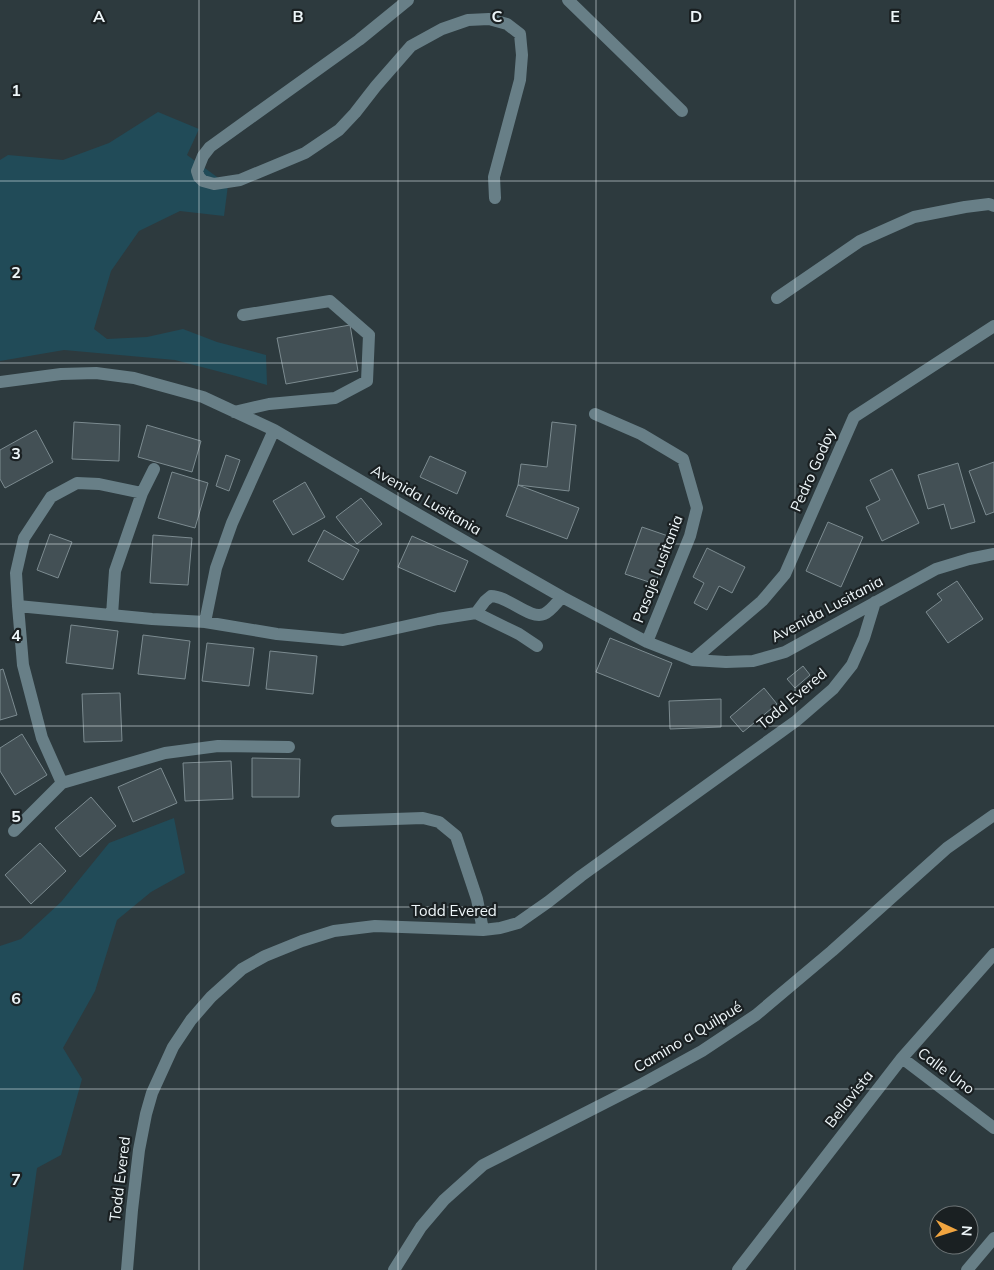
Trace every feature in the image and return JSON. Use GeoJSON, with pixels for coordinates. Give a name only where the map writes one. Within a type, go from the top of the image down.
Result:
{"type":"FeatureCollection","features":[{"type":"Feature","properties":{"kind":"street"},"geometry":{"type":"LineString","coordinates":[[408,0],[359,40],[210,146],[203,156],[197,171],[199,177],[203,181],[214,184],[240,180],[305,152],[339,130],[411,46],[442,29],[468,20],[489,19],[507,24],[520,34],[522,55],[520,80],[494,177],[495,198]]}},
{"type":"Feature","properties":{"kind":"street"},"geometry":{"type":"LineString","coordinates":[[568,0],[682,111]]}},
{"type":"Feature","properties":{"kind":"street"},"geometry":{"type":"LineString","coordinates":[[777,298],[860,241],[914,216],[964,207],[989,204],[994,206]]}},
{"type":"Feature","properties":{"kind":"street"},"geometry":{"type":"LineString","coordinates":[[234,412],[269,404],[335,398],[367,381],[369,335],[330,301],[243,315]]}},
{"type":"Feature","properties":{"kind":"street","name":"Pedro Godoy"},"geometry":{"type":"LineString","coordinates":[[693,660],[762,601],[785,574],[854,417],[994,326]]}},
{"type":"Feature","properties":{"kind":"street","name":"Avenida Lusitania"},"geometry":{"type":"LineString","coordinates":[[0,382],[61,374],[96,373],[134,378],[204,397],[274,430],[562,597],[647,642],[693,660],[753,661],[785,652],[936,569],[969,558],[994,554]]}},
{"type":"Feature","properties":{"kind":"street","name":"Pasaje Lusitania"},"geometry":{"type":"LineString","coordinates":[[595,414],[641,434],[684,459],[698,508],[690,536],[647,642]]}},
{"type":"Feature","properties":{"kind":"street"},"geometry":{"type":"LineString","coordinates":[[205,622],[216,568],[232,523],[274,430]]}},
{"type":"Feature","properties":{"kind":"street"},"geometry":{"type":"LineString","coordinates":[[112,615],[115,571],[142,493],[154,469]]}},
{"type":"Feature","properties":{"kind":"street"},"geometry":{"type":"LineString","coordinates":[[62,784],[42,738],[23,665],[16,573],[24,538],[51,497],[77,483],[99,484],[142,493]]}},
{"type":"Feature","properties":{"kind":"street"},"geometry":{"type":"LineString","coordinates":[[476,613],[485,600],[491,596],[501,598],[532,613],[541,615],[547,613],[562,597]]}},
{"type":"Feature","properties":{"kind":"street","name":"Todd Evered"},"geometry":{"type":"LineString","coordinates":[[127,1270],[139,1150],[152,1093],[173,1047],[191,1020],[211,997],[242,970],[265,956],[302,941],[334,932],[375,926],[483,930],[518,923],[796,721],[833,689],[852,665],[864,638],[875,602]]}},
{"type":"Feature","properties":{"kind":"street"},"geometry":{"type":"LineString","coordinates":[[18,606],[152,619],[205,622],[276,634],[343,640],[438,619],[476,613],[519,634],[537,646]]}},
{"type":"Feature","properties":{"kind":"street"},"geometry":{"type":"LineString","coordinates":[[14,831],[62,784],[165,753],[218,746],[289,747]]}},
{"type":"Feature","properties":{"kind":"street","name":"Camino a Quilpué"},"geometry":{"type":"LineString","coordinates":[[394,1270],[421,1227],[444,1200],[483,1165],[642,1084],[702,1051],[756,1015],[832,951],[947,848],[994,815]]}},
{"type":"Feature","properties":{"kind":"street"},"geometry":{"type":"LineString","coordinates":[[337,821],[423,818],[439,822],[456,836],[477,899],[483,930]]}},
{"type":"Feature","properties":{"kind":"street","name":"Bellavista"},"geometry":{"type":"LineString","coordinates":[[738,1270],[902,1058],[994,954]]}},
{"type":"Feature","properties":{"kind":"street","name":"Calle Uno"},"geometry":{"type":"LineString","coordinates":[[902,1058],[994,1128]]}},
{"type":"Feature","properties":{"kind":"street"},"geometry":{"type":"LineString","coordinates":[[967,1270],[994,1238]]}},
{"type":"Feature","properties":{"kind":"shaded area"},"geometry":{"type":"Polygon","coordinates":[[[158,112],[199,129],[187,155],[228,185],[224,216],[180,211],[139,231],[111,271],[94,329],[107,339],[147,337],[183,329],[217,342],[266,355],[267,385],[175,360],[64,350],[0,361],[0,160],[8,155],[63,160],[109,143],[158,112]]]}},
{"type":"Feature","properties":{"kind":"shaded area"},"geometry":{"type":"Polygon","coordinates":[[[174,818],[185,873],[151,892],[117,920],[95,991],[63,1048],[82,1079],[61,1155],[37,1168],[23,1270],[0,1270],[0,946],[21,939],[61,902],[109,843],[174,818]]]}},
{"type":"Feature","properties":{"kind":"building"},"geometry":{"type":"Polygon","coordinates":[[[350,325],[358,371],[286,384],[277,338],[350,325]]]}},
{"type":"Feature","properties":{"kind":"building"},"geometry":{"type":"Polygon","coordinates":[[[74,422],[120,425],[119,461],[72,459],[74,422]]]}},
{"type":"Feature","properties":{"kind":"building"},"geometry":{"type":"Polygon","coordinates":[[[552,422],[576,425],[569,491],[518,485],[521,464],[547,467],[552,422]]]}},
{"type":"Feature","properties":{"kind":"building"},"geometry":{"type":"Polygon","coordinates":[[[147,425],[201,441],[192,472],[138,457],[147,425]]]}},
{"type":"Feature","properties":{"kind":"building"},"geometry":{"type":"Polygon","coordinates":[[[36,430],[53,462],[5,488],[0,479],[0,450],[36,430]]]}},
{"type":"Feature","properties":{"kind":"building"},"geometry":{"type":"Polygon","coordinates":[[[226,455],[240,460],[229,491],[216,486],[226,455]]]}},
{"type":"Feature","properties":{"kind":"building"},"geometry":{"type":"Polygon","coordinates":[[[430,456],[466,472],[457,494],[420,477],[430,456]]]}},
{"type":"Feature","properties":{"kind":"building"},"geometry":{"type":"Polygon","coordinates":[[[994,462],[994,512],[986,515],[969,471],[994,462]]]}},
{"type":"Feature","properties":{"kind":"building"},"geometry":{"type":"Polygon","coordinates":[[[958,463],[975,522],[951,529],[944,504],[928,509],[918,475],[958,463]]]}},
{"type":"Feature","properties":{"kind":"building"},"geometry":{"type":"Polygon","coordinates":[[[892,469],[919,523],[882,541],[866,507],[880,500],[870,480],[892,469]]]}},
{"type":"Feature","properties":{"kind":"building"},"geometry":{"type":"Polygon","coordinates":[[[172,472],[208,483],[195,528],[158,518],[172,472]]]}},
{"type":"Feature","properties":{"kind":"building"},"geometry":{"type":"Polygon","coordinates":[[[305,482],[325,517],[293,535],[273,501],[305,482]]]}},
{"type":"Feature","properties":{"kind":"building"},"geometry":{"type":"Polygon","coordinates":[[[518,485],[579,508],[567,539],[506,516],[518,485]]]}},
{"type":"Feature","properties":{"kind":"building"},"geometry":{"type":"Polygon","coordinates":[[[361,498],[382,524],[357,544],[336,517],[361,498]]]}},
{"type":"Feature","properties":{"kind":"building"},"geometry":{"type":"Polygon","coordinates":[[[828,522],[863,537],[841,587],[806,571],[828,522]]]}},
{"type":"Feature","properties":{"kind":"building"},"geometry":{"type":"Polygon","coordinates":[[[642,527],[671,537],[655,584],[625,574],[642,527]]]}},
{"type":"Feature","properties":{"kind":"building"},"geometry":{"type":"Polygon","coordinates":[[[324,530],[359,550],[343,580],[308,561],[324,530]]]}},
{"type":"Feature","properties":{"kind":"building"},"geometry":{"type":"Polygon","coordinates":[[[50,534],[72,542],[58,578],[37,570],[50,534]]]}},
{"type":"Feature","properties":{"kind":"building"},"geometry":{"type":"Polygon","coordinates":[[[153,535],[192,538],[188,585],[150,583],[153,535]]]}},
{"type":"Feature","properties":{"kind":"building"},"geometry":{"type":"Polygon","coordinates":[[[412,536],[468,561],[455,592],[398,567],[412,536]]]}},
{"type":"Feature","properties":{"kind":"building"},"geometry":{"type":"Polygon","coordinates":[[[707,548],[745,567],[732,593],[719,586],[707,610],[694,603],[704,583],[693,577],[707,548]]]}},
{"type":"Feature","properties":{"kind":"building"},"geometry":{"type":"Polygon","coordinates":[[[957,581],[983,619],[948,643],[926,612],[942,600],[937,594],[957,581]]]}},
{"type":"Feature","properties":{"kind":"building"},"geometry":{"type":"Polygon","coordinates":[[[71,625],[118,631],[113,669],[66,663],[71,625]]]}},
{"type":"Feature","properties":{"kind":"building"},"geometry":{"type":"Polygon","coordinates":[[[143,635],[190,641],[185,679],[138,674],[143,635]]]}},
{"type":"Feature","properties":{"kind":"building"},"geometry":{"type":"Polygon","coordinates":[[[610,638],[672,663],[659,697],[596,672],[610,638]]]}},
{"type":"Feature","properties":{"kind":"building"},"geometry":{"type":"Polygon","coordinates":[[[207,643],[254,648],[249,686],[202,681],[207,643]]]}},
{"type":"Feature","properties":{"kind":"building"},"geometry":{"type":"Polygon","coordinates":[[[270,651],[317,656],[313,694],[266,689],[270,651]]]}},
{"type":"Feature","properties":{"kind":"building"},"geometry":{"type":"Polygon","coordinates":[[[803,666],[810,675],[795,688],[787,679],[803,666]]]}},
{"type":"Feature","properties":{"kind":"building"},"geometry":{"type":"Polygon","coordinates":[[[3,669],[17,715],[0,720],[0,670],[3,669]]]}},
{"type":"Feature","properties":{"kind":"building"},"geometry":{"type":"Polygon","coordinates":[[[764,688],[777,704],[743,732],[730,717],[764,688]]]}},
{"type":"Feature","properties":{"kind":"building"},"geometry":{"type":"Polygon","coordinates":[[[120,693],[122,741],[84,742],[82,694],[120,693]]]}},
{"type":"Feature","properties":{"kind":"building"},"geometry":{"type":"Polygon","coordinates":[[[721,699],[721,727],[670,729],[669,701],[721,699]]]}},
{"type":"Feature","properties":{"kind":"building"},"geometry":{"type":"Polygon","coordinates":[[[22,734],[47,775],[15,795],[0,771],[0,748],[22,734]]]}},
{"type":"Feature","properties":{"kind":"building"},"geometry":{"type":"Polygon","coordinates":[[[252,758],[300,759],[299,797],[252,797],[252,758]]]}},
{"type":"Feature","properties":{"kind":"building"},"geometry":{"type":"Polygon","coordinates":[[[231,761],[233,799],[185,801],[183,763],[231,761]]]}},
{"type":"Feature","properties":{"kind":"building"},"geometry":{"type":"Polygon","coordinates":[[[161,768],[177,803],[133,822],[118,787],[161,768]]]}},
{"type":"Feature","properties":{"kind":"building"},"geometry":{"type":"Polygon","coordinates":[[[91,797],[116,826],[80,857],[55,828],[91,797]]]}},
{"type":"Feature","properties":{"kind":"building"},"geometry":{"type":"Polygon","coordinates":[[[40,843],[66,871],[31,904],[5,875],[40,843]]]}}]}
